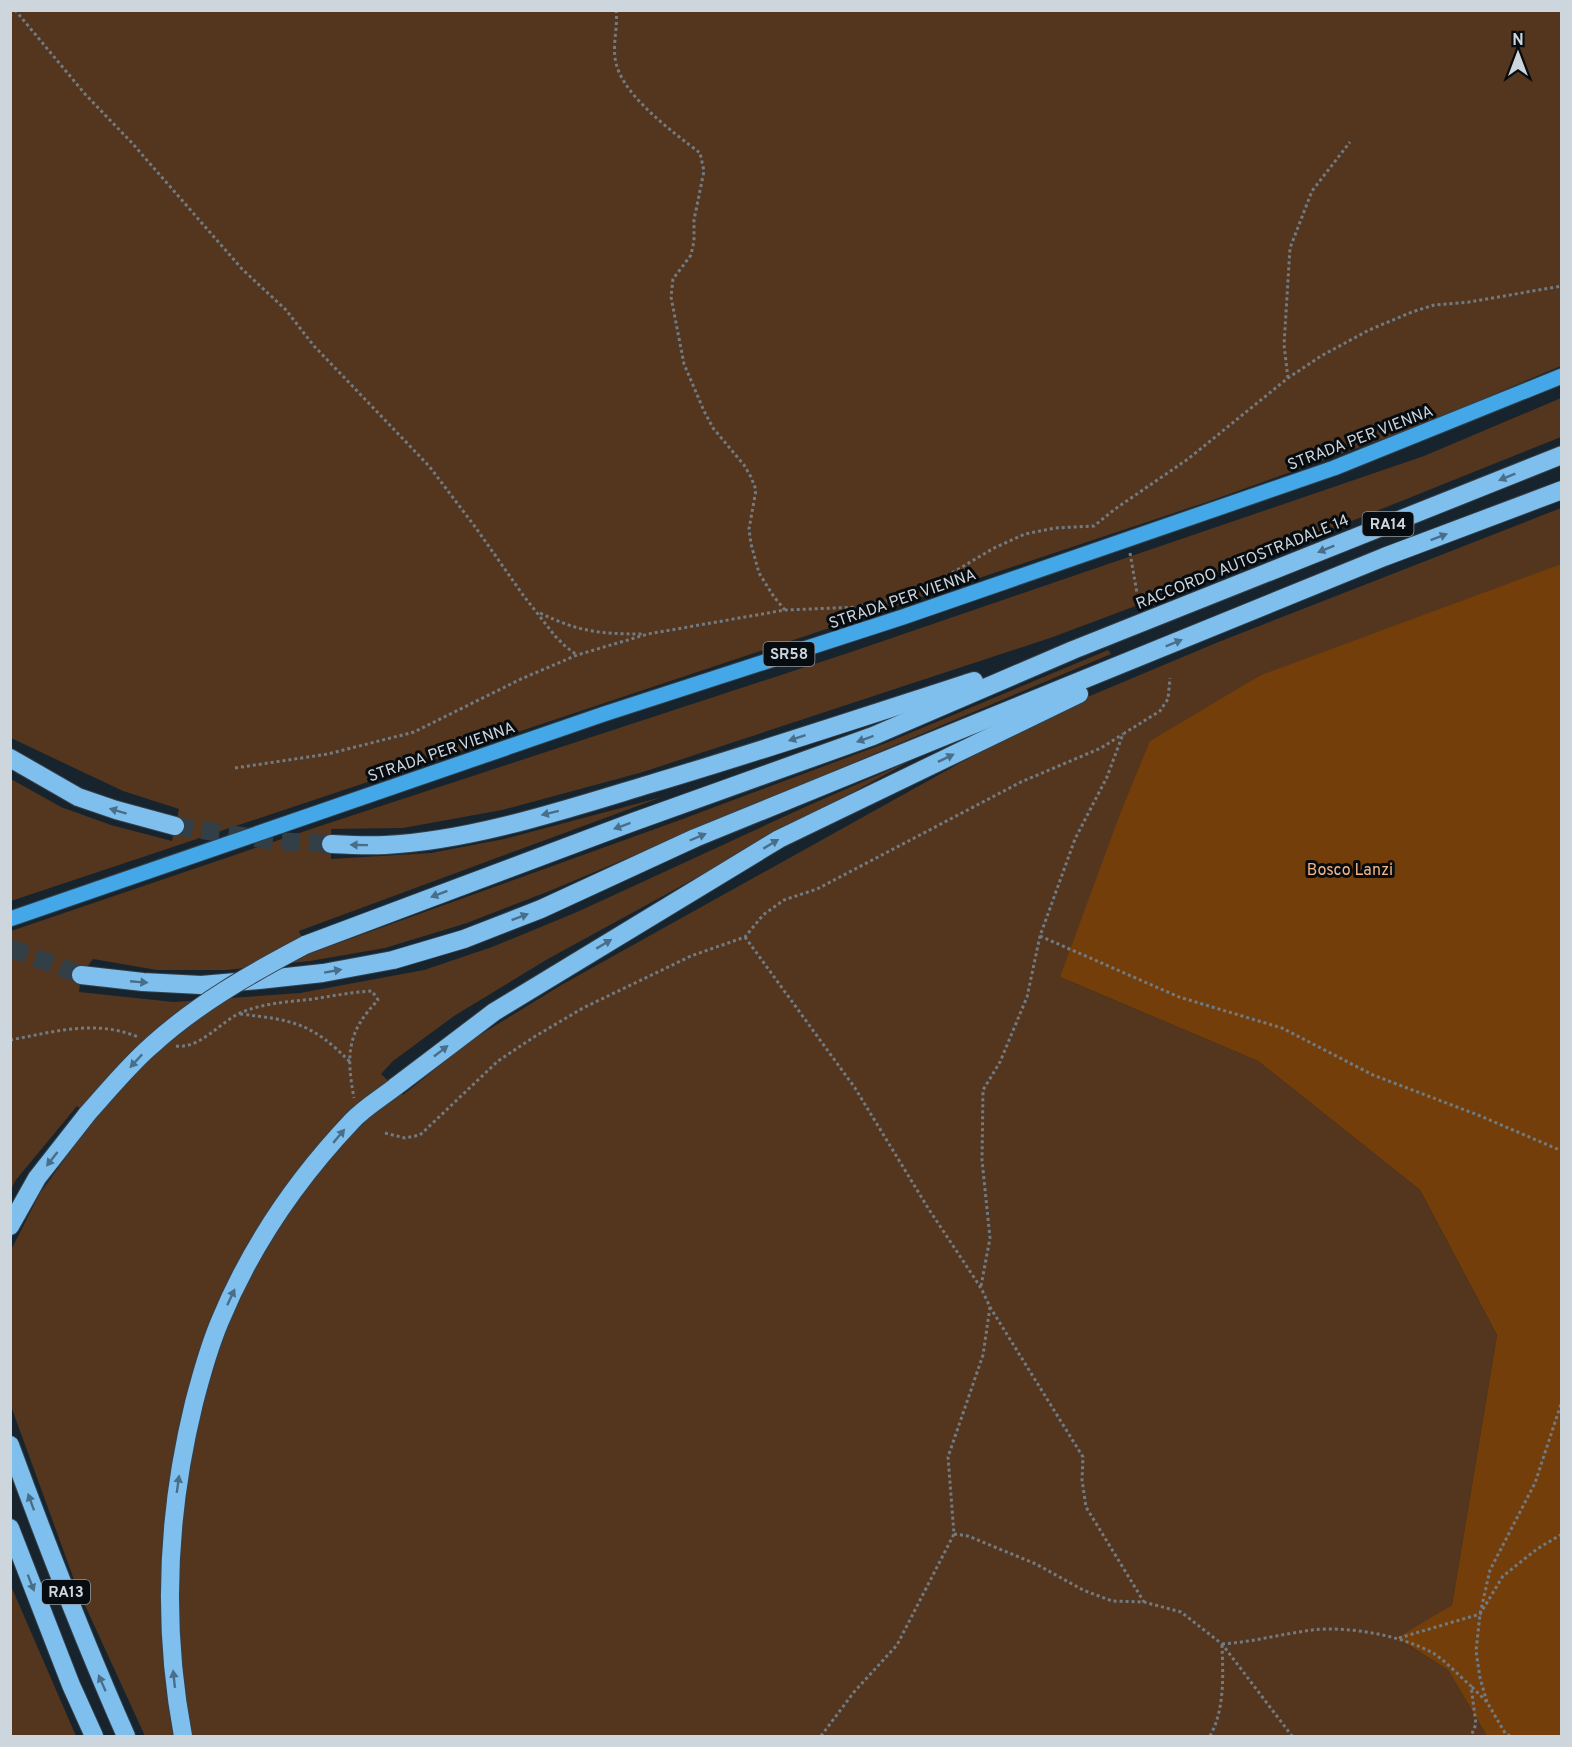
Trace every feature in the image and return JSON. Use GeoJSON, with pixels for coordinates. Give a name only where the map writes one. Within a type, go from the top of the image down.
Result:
{"type":"FeatureCollection","features":[{"type":"Feature","properties":{"kind":"highway","name":"RACCORDO AUTOSTRADALE 14"},"geometry":{"type":"LineString","coordinates":[[1073,650],[1562,455]]}},
{"type":"Feature","properties":{"kind":"highway","name":"RA14"},"geometry":{"type":"LineString","coordinates":[[1119,665],[1339,576],[1562,490]]}},
{"type":"Feature","properties":{"kind":"highway"},"geometry":{"type":"LineString","coordinates":[[331,844],[386,845],[444,838],[571,808],[682,775],[1073,650]]}},
{"type":"Feature","properties":{"kind":"highway"},"geometry":{"type":"LineString","coordinates":[[10,1226],[37,1178],[88,1113],[150,1046],[198,1008],[248,976],[305,945],[633,822],[873,736],[1073,650]]}},
{"type":"Feature","properties":{"kind":"highway"},"geometry":{"type":"LineString","coordinates":[[81,975],[143,982],[201,985],[323,973],[393,960],[464,939],[541,909],[695,838],[1119,665]]}},
{"type":"Feature","properties":{"kind":"highway"},"geometry":{"type":"LineString","coordinates":[[183,1737],[177,1706],[170,1640],[169,1580],[172,1528],[180,1473],[188,1429],[202,1375],[219,1322],[267,1229],[294,1190],[353,1119],[494,1012],[779,839],[1084,691],[1119,665]]}},
{"type":"Feature","properties":{"kind":"highway"},"geometry":{"type":"LineString","coordinates":[[10,758],[78,797],[175,826]]}},
{"type":"Feature","properties":{"kind":"highway","name":"RA13"},"geometry":{"type":"LineString","coordinates":[[10,1445],[60,1577],[126,1737]]}},
{"type":"Feature","properties":{"kind":"highway","name":"RA13"},"geometry":{"type":"LineString","coordinates":[[10,1528],[70,1684],[94,1737]]}},
{"type":"Feature","properties":{"kind":"main road","name":"STRADA PER VIENNA"},"geometry":{"type":"LineString","coordinates":[[10,919],[604,714],[903,617],[1334,468],[1562,376]]}},
{"type":"Feature","properties":{"kind":"path"},"geometry":{"type":"LineString","coordinates":[[15,10],[85,94],[132,143],[242,269],[286,310],[315,346],[429,466],[523,595],[566,647],[578,655]]}},
{"type":"Feature","properties":{"kind":"path"},"geometry":{"type":"LineString","coordinates":[[616,10],[618,26],[615,57],[618,74],[630,92],[674,133],[700,153],[704,171],[694,220],[694,241],[691,255],[673,279],[671,297],[673,308],[684,364],[704,411],[713,428],[751,477],[756,490],[749,529],[751,544],[759,573],[785,610]]}},
{"type":"Feature","properties":{"kind":"path"},"geometry":{"type":"LineString","coordinates":[[1288,378],[1284,345],[1290,248],[1312,191],[1350,142]]}},
{"type":"Feature","properties":{"kind":"path"},"geometry":{"type":"LineString","coordinates":[[235,768],[328,754],[414,732],[520,679],[578,655],[648,634],[785,610],[857,607],[896,598],[940,580],[994,548],[1025,534],[1055,528],[1094,526],[1130,498],[1188,459],[1288,378],[1321,356],[1369,330],[1412,312],[1434,306],[1562,286]]}},
{"type":"Feature","properties":{"kind":"path"},"geometry":{"type":"LineString","coordinates":[[1128,539],[1137,593]]}},
{"type":"Feature","properties":{"kind":"path"},"geometry":{"type":"LineString","coordinates":[[538,612],[565,625],[588,632],[648,634]]}},
{"type":"Feature","properties":{"kind":"path"},"geometry":{"type":"LineString","coordinates":[[386,1133],[405,1138],[420,1136],[498,1061],[583,1008],[691,956],[745,937],[763,915],[784,900],[817,889],[1021,782],[1101,748],[1160,711],[1168,699],[1170,678]]}},
{"type":"Feature","properties":{"kind":"path"},"geometry":{"type":"LineString","coordinates":[[981,1288],[990,1238],[982,1160],[983,1090],[1000,1062],[1027,997],[1040,936],[1076,839],[1107,777],[1124,734]]}},
{"type":"Feature","properties":{"kind":"path"},"geometry":{"type":"LineString","coordinates":[[1040,936],[1179,997],[1282,1028],[1373,1075],[1562,1151]]}},
{"type":"Feature","properties":{"kind":"path"},"geometry":{"type":"LineString","coordinates":[[745,937],[855,1088],[928,1208],[981,1288],[990,1307],[1083,1457],[1082,1480],[1086,1507],[1144,1602]]}},
{"type":"Feature","properties":{"kind":"path"},"geometry":{"type":"LineString","coordinates":[[167,1046],[183,1047],[196,1044],[239,1014],[264,1005],[372,991],[378,1000],[355,1028],[350,1050],[350,1076],[354,1098]]}},
{"type":"Feature","properties":{"kind":"path"},"geometry":{"type":"LineString","coordinates":[[239,1014],[281,1020],[309,1028],[331,1043],[350,1062]]}},
{"type":"Feature","properties":{"kind":"path"},"geometry":{"type":"LineString","coordinates":[[10,1040],[65,1028],[100,1027],[125,1032],[147,1040]]}},
{"type":"Feature","properties":{"kind":"path"},"geometry":{"type":"LineString","coordinates":[[820,1737],[854,1692],[897,1645],[954,1534],[948,1457],[983,1355],[990,1307]]}},
{"type":"Feature","properties":{"kind":"path"},"geometry":{"type":"LineString","coordinates":[[1510,1737],[1505,1733],[1487,1702],[1480,1678],[1476,1651],[1480,1614],[1490,1570],[1535,1483],[1562,1401]]}},
{"type":"Feature","properties":{"kind":"path"},"geometry":{"type":"LineString","coordinates":[[954,1534],[968,1536],[1035,1564],[1092,1594],[1112,1601],[1144,1602],[1181,1612],[1222,1644],[1292,1737]]}},
{"type":"Feature","properties":{"kind":"path"},"geometry":{"type":"LineString","coordinates":[[1397,1638],[1480,1614],[1503,1576],[1537,1549],[1562,1534]]}},
{"type":"Feature","properties":{"kind":"path"},"geometry":{"type":"LineString","coordinates":[[1222,1644],[1248,1642],[1265,1637],[1315,1630],[1365,1632],[1397,1638],[1434,1654],[1487,1702]]}},
{"type":"Feature","properties":{"kind":"path"},"geometry":{"type":"LineString","coordinates":[[1210,1737],[1216,1725],[1223,1681],[1222,1644]]}},
{"type":"Feature","properties":{"kind":"path"},"geometry":{"type":"LineString","coordinates":[[1471,1686],[1476,1724],[1471,1737]]}},
{"type":"Feature","properties":{"kind":"shaded area"},"geometry":{"type":"Polygon","coordinates":[[[11,11],[1561,11],[1561,366],[1421,425],[1210,501],[11,901],[11,779],[61,807],[111,825],[172,841],[179,809],[123,791],[11,738],[11,11]]]}},
{"type":"Feature","properties":{"kind":"shaded area"},"geometry":{"type":"Polygon","coordinates":[[[1561,398],[1561,437],[1202,581],[1053,637],[643,772],[502,810],[403,828],[331,829],[331,859],[431,853],[504,839],[662,797],[299,931],[308,954],[886,743],[1108,650],[1111,654],[552,890],[467,923],[385,948],[310,961],[226,970],[157,970],[93,959],[81,975],[79,992],[174,1002],[300,993],[424,970],[492,947],[577,912],[910,761],[546,960],[454,1016],[393,1061],[381,1074],[403,1095],[470,1041],[563,984],[960,763],[1085,698],[1216,643],[1561,508],[1561,564],[1516,582],[1060,977],[1258,1061],[1420,1190],[1497,1335],[1452,1605],[1398,1639],[1448,1670],[1487,1736],[145,1736],[77,1588],[11,1406],[11,1250],[40,1193],[94,1119],[77,1106],[15,1181],[11,1190],[11,931],[317,827],[848,653],[1424,456],[1561,398]]]}},
{"type":"Feature","properties":{"kind":"shaded area"},"geometry":{"type":"Polygon","coordinates":[[[11,1586],[76,1736],[11,1736],[11,1586]]]}},
{"type":"Feature","properties":{"kind":"green space","name":"Bosco Lanzi"},"geometry":{"type":"Polygon","coordinates":[[[1561,564],[1561,1736],[1487,1736],[1448,1670],[1397,1638],[1452,1605],[1497,1335],[1420,1190],[1258,1061],[1060,977],[1120,814],[1150,741],[1261,675],[1561,564]]]}},
{"type":"Feature","properties":{"kind":"tunnel"},"geometry":{"type":"LineString","coordinates":[[175,826],[275,841],[331,844]]}},
{"type":"Feature","properties":{"kind":"tunnel"},"geometry":{"type":"LineString","coordinates":[[10,948],[81,975]]}}]}
